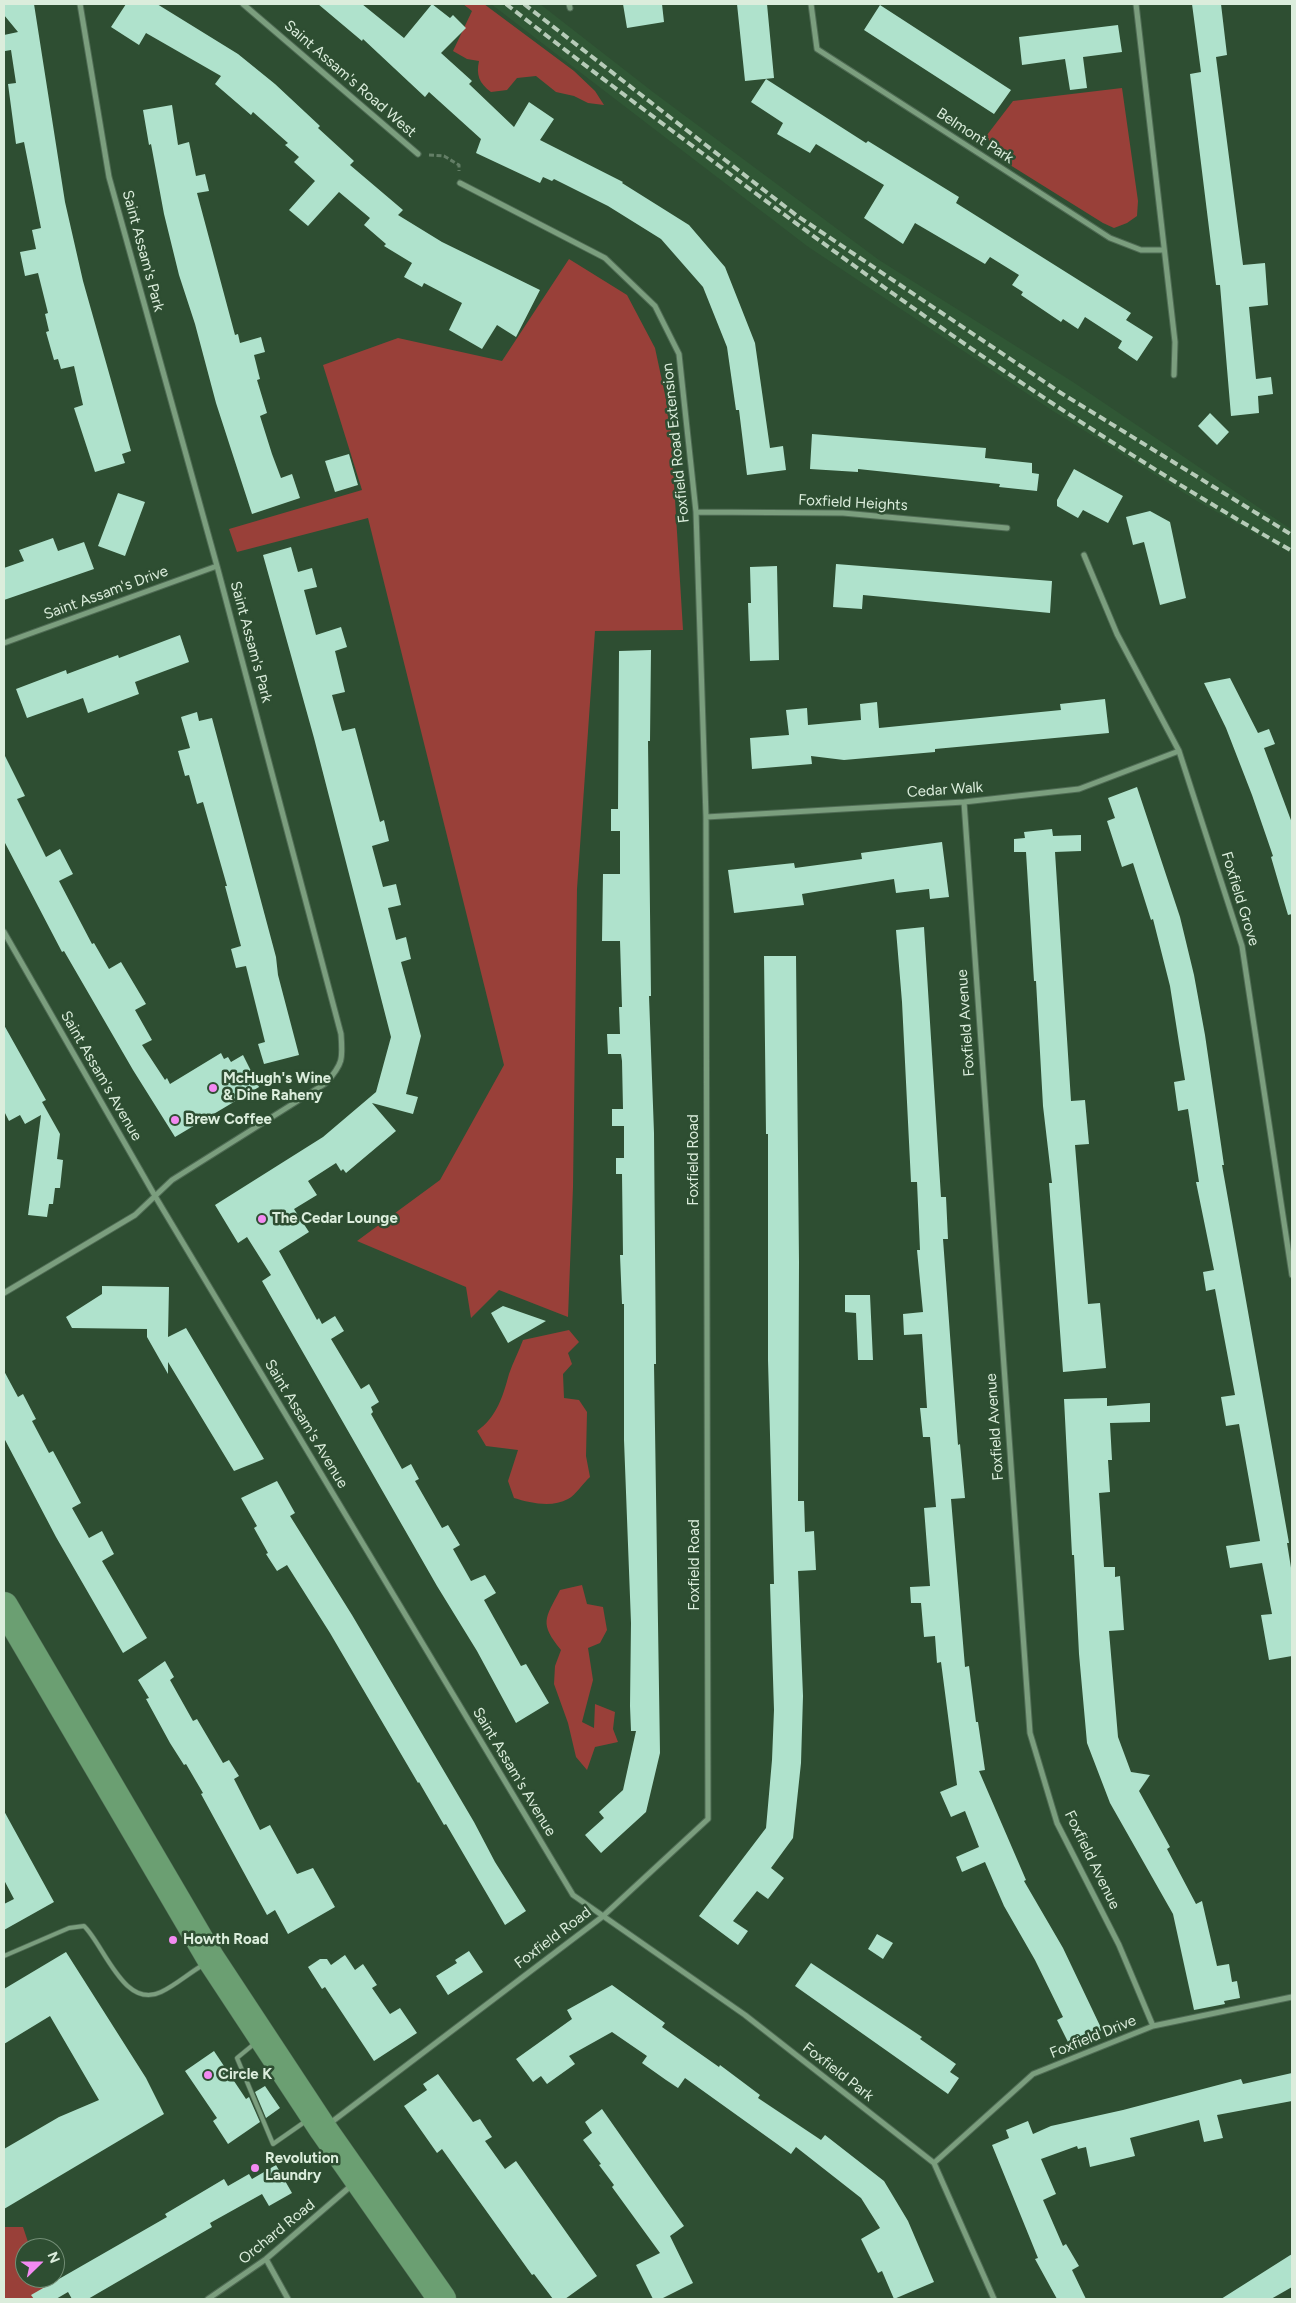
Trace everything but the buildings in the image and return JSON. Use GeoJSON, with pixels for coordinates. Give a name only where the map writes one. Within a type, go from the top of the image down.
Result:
{"type":"FeatureCollection","features":[{"type":"Feature","properties":{"kind":"main road"},"geometry":{"type":"LineString","coordinates":[[4,1606],[211,1959],[357,2179],[442,2299]]}},
{"type":"Feature","properties":{"kind":"street","name":"Saint Assam's Park"},"geometry":{"type":"LineString","coordinates":[[4,1293],[134,1215],[172,1180],[326,1082],[340,1068],[342,1050],[342,1034],[217,566],[109,176],[80,4]]}},
{"type":"Feature","properties":{"kind":"street","name":"Saint Assam's Road West"},"geometry":{"type":"LineString","coordinates":[[243,4],[418,154]]}},
{"type":"Feature","properties":{"kind":"street","name":"Belmont Park"},"geometry":{"type":"LineString","coordinates":[[811,4],[817,49],[1110,238],[1141,250],[1164,250]]}},
{"type":"Feature","properties":{"kind":"street"},"geometry":{"type":"LineString","coordinates":[[1136,4],[1175,342],[1174,375]]}},
{"type":"Feature","properties":{"kind":"street","name":"Foxfield Road Extension"},"geometry":{"type":"LineString","coordinates":[[460,183],[605,258],[654,306],[679,354],[696,512],[706,817]]}},
{"type":"Feature","properties":{"kind":"street","name":"Foxfield Heights"},"geometry":{"type":"LineString","coordinates":[[696,512],[842,513],[1007,528]]}},
{"type":"Feature","properties":{"kind":"street","name":"Foxfield Grove"},"geometry":{"type":"LineString","coordinates":[[1084,555],[1117,634],[1179,750],[1242,946],[1292,1275]]}},
{"type":"Feature","properties":{"kind":"street","name":"Saint Assam's Drive"},"geometry":{"type":"LineString","coordinates":[[4,643],[217,566]]}},
{"type":"Feature","properties":{"kind":"street","name":"Cedar Walk"},"geometry":{"type":"LineString","coordinates":[[706,817],[964,802],[1078,789],[1179,750]]}},
{"type":"Feature","properties":{"kind":"street","name":"Foxfield Avenue"},"geometry":{"type":"LineString","coordinates":[[964,802],[1030,1733],[1058,1823],[1119,1945],[1152,2026]]}},
{"type":"Feature","properties":{"kind":"street","name":"Foxfield Road"},"geometry":{"type":"LineString","coordinates":[[319,2123],[602,1917],[708,1819],[706,817]]}},
{"type":"Feature","properties":{"kind":"street","name":"Saint Assam's Avenue"},"geometry":{"type":"LineString","coordinates":[[4,932],[155,1196],[573,1895],[602,1917]]}},
{"type":"Feature","properties":{"kind":"street","name":"Foxfield Park"},"geometry":{"type":"LineString","coordinates":[[602,1917],[745,2016],[934,2163],[994,2299]]}},
{"type":"Feature","properties":{"kind":"street","name":"Foxfield Drive"},"geometry":{"type":"LineString","coordinates":[[934,2163],[1033,2074],[1152,2026],[1292,1997]]}},
{"type":"Feature","properties":{"kind":"street","name":"Orchard Road"},"geometry":{"type":"LineString","coordinates":[[208,2299],[266,2259],[357,2179]]}},
{"type":"Feature","properties":{"kind":"street"},"geometry":{"type":"LineString","coordinates":[[266,2259],[288,2299]]}},
{"type":"Feature","properties":{"kind":"lane"},"geometry":{"type":"LineString","coordinates":[[4,1956],[69,1928],[84,1926],[94,1935],[113,1969],[125,1983],[136,1993],[147,1995],[160,1993],[211,1959]]}},
{"type":"Feature","properties":{"kind":"lane"},"geometry":{"type":"LineString","coordinates":[[263,2038],[237,2058],[273,2144],[319,2123]]}},
{"type":"Feature","properties":{"kind":"path"},"geometry":{"type":"LineString","coordinates":[[418,154],[444,156],[459,165],[460,183]]}},
{"type":"Feature","properties":{"kind":"shaded area"},"geometry":{"type":"Polygon","coordinates":[[[463,4],[484,4],[574,71],[595,91],[604,105],[588,103],[574,96],[556,92],[536,76],[517,78],[507,90],[491,92],[479,78],[479,61],[467,59],[453,51],[472,11],[463,4]]]}},
{"type":"Feature","properties":{"kind":"shaded area"},"geometry":{"type":"Polygon","coordinates":[[[491,4],[540,4],[653,92],[879,260],[1073,382],[1292,530],[1292,554],[1197,501],[1053,411],[807,246],[491,4]]]}},
{"type":"Feature","properties":{"kind":"shaded area"},"geometry":{"type":"Polygon","coordinates":[[[1122,88],[1138,201],[1137,216],[1127,223],[1114,228],[1103,223],[994,155],[987,135],[1013,101],[1122,88]]]}},
{"type":"Feature","properties":{"kind":"shaded area"},"geometry":{"type":"Polygon","coordinates":[[[569,259],[627,295],[655,348],[670,418],[683,630],[595,631],[577,889],[573,1187],[568,1317],[499,1290],[471,1318],[466,1287],[357,1241],[440,1180],[504,1065],[368,518],[237,552],[229,529],[362,490],[323,365],[398,338],[502,361],[569,259]]]}},
{"type":"Feature","properties":{"kind":"shaded area"},"geometry":{"type":"Polygon","coordinates":[[[569,1330],[579,1342],[568,1353],[572,1364],[563,1374],[564,1398],[579,1400],[587,1412],[586,1456],[590,1477],[574,1495],[562,1502],[541,1504],[527,1502],[514,1498],[508,1481],[518,1450],[486,1446],[477,1431],[494,1413],[523,1340],[569,1330]]]}},
{"type":"Feature","properties":{"kind":"shaded area"},"geometry":{"type":"Polygon","coordinates":[[[582,1585],[587,1604],[603,1607],[607,1630],[600,1643],[588,1648],[593,1680],[582,1722],[594,1728],[595,1704],[615,1712],[613,1729],[618,1742],[595,1747],[587,1770],[576,1757],[568,1723],[554,1684],[555,1666],[561,1650],[547,1627],[548,1615],[560,1590],[582,1585]]]}},
{"type":"Feature","properties":{"kind":"shaded area"},"geometry":{"type":"Polygon","coordinates":[[[4,2227],[23,2227],[27,2238],[15,2238],[15,2288],[52,2288],[57,2299],[4,2299],[4,2227]]]}},
{"type":"Feature","properties":{"kind":"railway"},"geometry":{"type":"LineString","coordinates":[[506,4],[773,206],[917,311],[1139,460],[1292,551]]}},
{"type":"Feature","properties":{"kind":"railway"},"geometry":{"type":"LineString","coordinates":[[524,4],[796,215],[1061,393],[1292,535]]}},
{"type":"Feature","properties":{"kind":"place","name":"McHugh's Wine & Dine Raheny"},"geometry":{"type":"Point","coordinates":[213,1088]}},
{"type":"Feature","properties":{"kind":"place","name":"Brew Coffee"},"geometry":{"type":"Point","coordinates":[175,1120]}},
{"type":"Feature","properties":{"kind":"place","name":"The Cedar Lounge"},"geometry":{"type":"Point","coordinates":[262,1219]}},
{"type":"Feature","properties":{"kind":"place","name":"Howth Road"},"geometry":{"type":"Point","coordinates":[173,1940]}},
{"type":"Feature","properties":{"kind":"place","name":"Circle K"},"geometry":{"type":"Point","coordinates":[208,2075]}},
{"type":"Feature","properties":{"kind":"place","name":"Revolution Laundry"},"geometry":{"type":"Point","coordinates":[255,2168]}}]}
